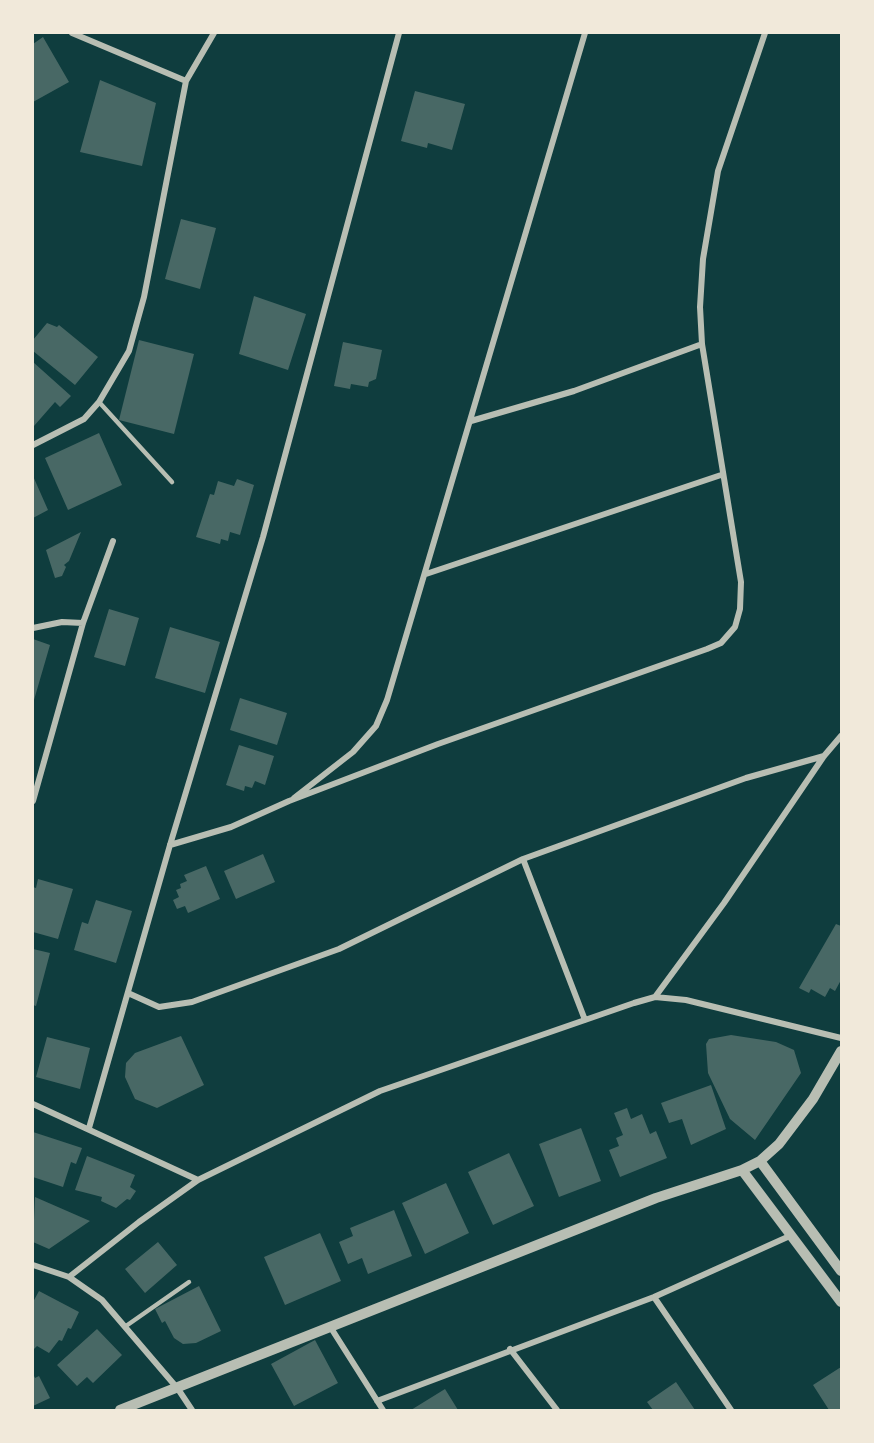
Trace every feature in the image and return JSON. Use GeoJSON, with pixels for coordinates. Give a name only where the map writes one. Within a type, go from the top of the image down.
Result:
{"type":"FeatureCollection","features":[{"type":"Feature","properties":{"kind":"street"},"geometry":{"type":"LineString","coordinates":[[72,33],[186,81]]}},
{"type":"Feature","properties":{"kind":"street"},"geometry":{"type":"LineString","coordinates":[[33,445],[84,419],[99,402],[129,351],[144,297],[186,81],[214,33]]}},
{"type":"Feature","properties":{"kind":"street"},"geometry":{"type":"LineString","coordinates":[[89,1128],[170,845],[260,547],[399,33]]}},
{"type":"Feature","properties":{"kind":"street"},"geometry":{"type":"LineString","coordinates":[[289,801],[353,752],[375,726],[387,700],[585,33]]}},
{"type":"Feature","properties":{"kind":"street"},"geometry":{"type":"LineString","coordinates":[[170,845],[231,827],[289,801],[523,712],[721,643],[735,627],[740,609],[741,582],[721,475],[702,344],[700,307],[703,260],[718,171],[765,33]]}},
{"type":"Feature","properties":{"kind":"street"},"geometry":{"type":"LineString","coordinates":[[471,421],[574,391],[702,344]]}},
{"type":"Feature","properties":{"kind":"street"},"geometry":{"type":"LineString","coordinates":[[426,574],[721,475]]}},
{"type":"Feature","properties":{"kind":"street"},"geometry":{"type":"LineString","coordinates":[[33,801],[83,623],[113,541]]}},
{"type":"Feature","properties":{"kind":"street"},"geometry":{"type":"LineString","coordinates":[[33,628],[62,622],[83,623]]}},
{"type":"Feature","properties":{"kind":"street"},"geometry":{"type":"LineString","coordinates":[[655,997],[730,894],[824,756],[841,736]]}},
{"type":"Feature","properties":{"kind":"street"},"geometry":{"type":"LineString","coordinates":[[128,993],[159,1007],[192,1002],[339,949],[523,859],[746,778],[824,756]]}},
{"type":"Feature","properties":{"kind":"street"},"geometry":{"type":"LineString","coordinates":[[523,859],[585,1020]]}},
{"type":"Feature","properties":{"kind":"street"},"geometry":{"type":"LineString","coordinates":[[69,1277],[139,1222],[198,1180],[380,1091],[655,997],[701,1002],[841,1038]]}},
{"type":"Feature","properties":{"kind":"street"},"geometry":{"type":"LineString","coordinates":[[120,1410],[178,1389],[656,1198],[742,1170],[772,1152],[789,1131],[841,1051]]}},
{"type":"Feature","properties":{"kind":"street"},"geometry":{"type":"LineString","coordinates":[[33,1104],[198,1180]]}},
{"type":"Feature","properties":{"kind":"street"},"geometry":{"type":"LineString","coordinates":[[760,1161],[841,1271]]}},
{"type":"Feature","properties":{"kind":"street"},"geometry":{"type":"LineString","coordinates":[[742,1170],[793,1235],[841,1302]]}},
{"type":"Feature","properties":{"kind":"street"},"geometry":{"type":"LineString","coordinates":[[377,1401],[510,1349],[654,1297],[793,1235]]}},
{"type":"Feature","properties":{"kind":"street"},"geometry":{"type":"LineString","coordinates":[[33,1265],[69,1277],[102,1300],[178,1389],[192,1410]]}},
{"type":"Feature","properties":{"kind":"street"},"geometry":{"type":"LineString","coordinates":[[654,1297],[731,1410]]}},
{"type":"Feature","properties":{"kind":"street"},"geometry":{"type":"LineString","coordinates":[[331,1328],[383,1410]]}},
{"type":"Feature","properties":{"kind":"street"},"geometry":{"type":"LineString","coordinates":[[510,1349],[557,1410]]}},
{"type":"Feature","properties":{"kind":"lane"},"geometry":{"type":"LineString","coordinates":[[99,402],[172,482]]}},
{"type":"Feature","properties":{"kind":"lane"},"geometry":{"type":"LineString","coordinates":[[126,1326],[189,1282]]}},
{"type":"Feature","properties":{"kind":"building"},"geometry":{"type":"Polygon","coordinates":[[[43,37],[69,82],[33,102],[33,44],[43,37]]]}},
{"type":"Feature","properties":{"kind":"building"},"geometry":{"type":"Polygon","coordinates":[[[100,80],[156,103],[142,166],[80,152],[100,80]]]}},
{"type":"Feature","properties":{"kind":"building"},"geometry":{"type":"Polygon","coordinates":[[[415,91],[465,104],[452,150],[428,143],[427,148],[401,141],[415,91]]]}},
{"type":"Feature","properties":{"kind":"building"},"geometry":{"type":"Polygon","coordinates":[[[181,219],[216,228],[200,289],[165,279],[181,219]]]}},
{"type":"Feature","properties":{"kind":"building"},"geometry":{"type":"Polygon","coordinates":[[[254,296],[306,314],[288,370],[239,354],[254,296]]]}},
{"type":"Feature","properties":{"kind":"building"},"geometry":{"type":"Polygon","coordinates":[[[47,323],[57,327],[59,325],[98,357],[75,385],[33,351],[33,340],[47,323]]]}},
{"type":"Feature","properties":{"kind":"building"},"geometry":{"type":"Polygon","coordinates":[[[139,340],[194,354],[174,434],[119,420],[139,340]]]}},
{"type":"Feature","properties":{"kind":"building"},"geometry":{"type":"Polygon","coordinates":[[[343,342],[382,350],[376,379],[369,382],[368,387],[351,384],[350,389],[334,386],[343,342]]]}},
{"type":"Feature","properties":{"kind":"building"},"geometry":{"type":"Polygon","coordinates":[[[33,362],[71,396],[60,407],[55,402],[34,426],[33,362]]]}},
{"type":"Feature","properties":{"kind":"building"},"geometry":{"type":"Polygon","coordinates":[[[99,433],[122,485],[68,510],[45,458],[99,433]]]}},
{"type":"Feature","properties":{"kind":"building"},"geometry":{"type":"Polygon","coordinates":[[[33,476],[48,510],[33,518],[33,476]]]}},
{"type":"Feature","properties":{"kind":"building"},"geometry":{"type":"Polygon","coordinates":[[[237,479],[254,485],[240,535],[230,532],[228,541],[221,539],[220,544],[196,537],[210,494],[214,495],[218,481],[234,486],[237,479]]]}},
{"type":"Feature","properties":{"kind":"building"},"geometry":{"type":"Polygon","coordinates":[[[81,532],[69,561],[64,565],[66,567],[62,576],[55,578],[46,550],[81,532]]]}},
{"type":"Feature","properties":{"kind":"building"},"geometry":{"type":"Polygon","coordinates":[[[109,609],[139,618],[125,666],[94,657],[109,609]]]}},
{"type":"Feature","properties":{"kind":"building"},"geometry":{"type":"Polygon","coordinates":[[[170,627],[220,642],[205,693],[155,678],[170,627]]]}},
{"type":"Feature","properties":{"kind":"building"},"geometry":{"type":"Polygon","coordinates":[[[33,639],[50,645],[34,700],[33,700],[33,639]]]}},
{"type":"Feature","properties":{"kind":"building"},"geometry":{"type":"Polygon","coordinates":[[[240,698],[287,713],[277,745],[230,730],[240,698]]]}},
{"type":"Feature","properties":{"kind":"building"},"geometry":{"type":"Polygon","coordinates":[[[239,745],[274,756],[265,785],[255,781],[252,788],[245,786],[244,791],[226,785],[239,745]]]}},
{"type":"Feature","properties":{"kind":"building"},"geometry":{"type":"Polygon","coordinates":[[[263,854],[275,882],[236,899],[224,871],[263,854]]]}},
{"type":"Feature","properties":{"kind":"building"},"geometry":{"type":"Polygon","coordinates":[[[206,866],[220,899],[188,913],[185,906],[177,909],[173,900],[179,897],[176,890],[181,888],[180,884],[187,881],[184,875],[206,866]]]}},
{"type":"Feature","properties":{"kind":"building"},"geometry":{"type":"Polygon","coordinates":[[[38,879],[73,889],[58,939],[33,932],[33,887],[36,888],[38,879]]]}},
{"type":"Feature","properties":{"kind":"building"},"geometry":{"type":"Polygon","coordinates":[[[96,900],[132,911],[116,963],[74,950],[82,922],[88,924],[96,900]]]}},
{"type":"Feature","properties":{"kind":"building"},"geometry":{"type":"Polygon","coordinates":[[[836,924],[841,926],[841,980],[835,991],[830,988],[825,997],[811,989],[809,993],[799,988],[836,924]]]}},
{"type":"Feature","properties":{"kind":"building"},"geometry":{"type":"Polygon","coordinates":[[[33,949],[50,953],[36,1006],[33,1005],[33,949]]]}},
{"type":"Feature","properties":{"kind":"building"},"geometry":{"type":"Polygon","coordinates":[[[731,1035],[776,1042],[794,1050],[801,1073],[755,1140],[730,1119],[708,1073],[706,1044],[709,1039],[731,1035]]]}},
{"type":"Feature","properties":{"kind":"building"},"geometry":{"type":"Polygon","coordinates":[[[181,1036],[204,1085],[157,1108],[135,1099],[125,1077],[126,1063],[135,1053],[181,1036]]]}},
{"type":"Feature","properties":{"kind":"building"},"geometry":{"type":"Polygon","coordinates":[[[47,1037],[90,1048],[80,1089],[36,1077],[47,1037]]]}},
{"type":"Feature","properties":{"kind":"building"},"geometry":{"type":"Polygon","coordinates":[[[711,1085],[726,1129],[691,1145],[682,1119],[669,1123],[661,1103],[711,1085]]]}},
{"type":"Feature","properties":{"kind":"building"},"geometry":{"type":"Polygon","coordinates":[[[627,1108],[631,1119],[642,1114],[650,1134],[656,1131],[667,1158],[620,1177],[609,1150],[619,1146],[616,1138],[623,1135],[614,1113],[627,1108]]]}},
{"type":"Feature","properties":{"kind":"building"},"geometry":{"type":"Polygon","coordinates":[[[581,1128],[601,1181],[559,1197],[539,1144],[581,1128]]]}},
{"type":"Feature","properties":{"kind":"building"},"geometry":{"type":"Polygon","coordinates":[[[33,1132],[82,1148],[76,1164],[71,1162],[63,1187],[33,1177],[33,1132]]]}},
{"type":"Feature","properties":{"kind":"building"},"geometry":{"type":"Polygon","coordinates":[[[509,1153],[534,1206],[493,1225],[468,1172],[509,1153]]]}},
{"type":"Feature","properties":{"kind":"building"},"geometry":{"type":"Polygon","coordinates":[[[87,1156],[135,1175],[130,1187],[136,1191],[130,1200],[127,1199],[116,1208],[101,1201],[102,1197],[75,1190],[87,1156]]]}},
{"type":"Feature","properties":{"kind":"building"},"geometry":{"type":"Polygon","coordinates":[[[446,1183],[469,1233],[425,1254],[402,1203],[446,1183]]]}},
{"type":"Feature","properties":{"kind":"building"},"geometry":{"type":"Polygon","coordinates":[[[35,1197],[90,1221],[49,1249],[33,1242],[35,1197]]]}},
{"type":"Feature","properties":{"kind":"building"},"geometry":{"type":"Polygon","coordinates":[[[394,1210],[412,1256],[368,1274],[362,1258],[348,1264],[339,1242],[353,1236],[350,1228],[394,1210]]]}},
{"type":"Feature","properties":{"kind":"building"},"geometry":{"type":"Polygon","coordinates":[[[320,1233],[341,1281],[285,1305],[264,1257],[320,1233]]]}},
{"type":"Feature","properties":{"kind":"building"},"geometry":{"type":"Polygon","coordinates":[[[158,1242],[177,1265],[145,1293],[125,1269],[158,1242]]]}},
{"type":"Feature","properties":{"kind":"building"},"geometry":{"type":"Polygon","coordinates":[[[199,1286],[221,1331],[196,1343],[183,1344],[174,1338],[165,1321],[162,1323],[155,1309],[199,1286]]]}},
{"type":"Feature","properties":{"kind":"building"},"geometry":{"type":"Polygon","coordinates":[[[39,1291],[79,1312],[71,1329],[68,1328],[62,1341],[59,1340],[49,1353],[37,1346],[33,1350],[33,1302],[39,1291]]]}},
{"type":"Feature","properties":{"kind":"building"},"geometry":{"type":"Polygon","coordinates":[[[97,1329],[122,1355],[93,1383],[87,1377],[77,1386],[57,1365],[97,1329]]]}},
{"type":"Feature","properties":{"kind":"building"},"geometry":{"type":"Polygon","coordinates":[[[315,1340],[338,1383],[294,1406],[271,1364],[315,1340]]]}},
{"type":"Feature","properties":{"kind":"building"},"geometry":{"type":"Polygon","coordinates":[[[841,1367],[841,1410],[829,1410],[813,1385],[841,1367]]]}},
{"type":"Feature","properties":{"kind":"building"},"geometry":{"type":"Polygon","coordinates":[[[33,1374],[35,1378],[39,1376],[50,1398],[33,1406],[33,1374]]]}},
{"type":"Feature","properties":{"kind":"building"},"geometry":{"type":"Polygon","coordinates":[[[676,1382],[695,1410],[653,1410],[647,1402],[676,1382]]]}},
{"type":"Feature","properties":{"kind":"building"},"geometry":{"type":"Polygon","coordinates":[[[445,1389],[458,1410],[411,1410],[445,1389]]]}}]}
